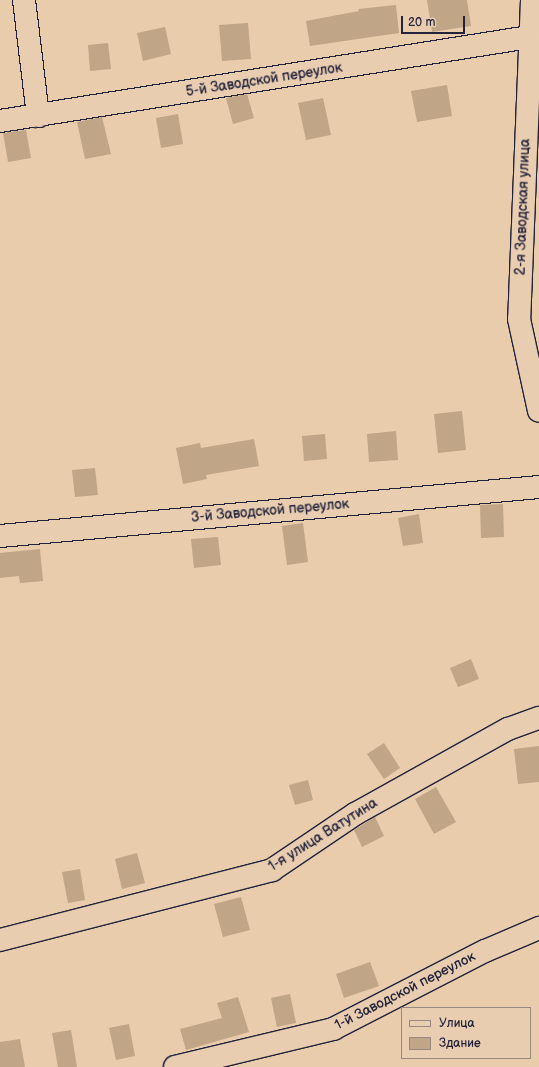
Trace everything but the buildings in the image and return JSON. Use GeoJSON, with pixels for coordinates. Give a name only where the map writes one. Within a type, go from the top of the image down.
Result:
{"type":"FeatureCollection","features":[{"type":"Feature","properties":{"kind":"street"},"geometry":{"type":"LineString","coordinates":[[24,0],[38,116]]}},
{"type":"Feature","properties":{"kind":"street","name":"2-я Заводская улица"},"geometry":{"type":"LineString","coordinates":[[532,0],[529,37],[519,319],[539,411]]}},
{"type":"Feature","properties":{"kind":"street","name":"5-й Заводской переулок"},"geometry":{"type":"LineString","coordinates":[[0,121],[529,37]]}},
{"type":"Feature","properties":{"kind":"street","name":"3-й Заводской переулок"},"geometry":{"type":"LineString","coordinates":[[0,536],[539,487]]}},
{"type":"Feature","properties":{"kind":"street","name":"1-я улица Ватутина"},"geometry":{"type":"LineString","coordinates":[[0,940],[272,870],[355,814],[508,729],[539,718]]}},
{"type":"Feature","properties":{"kind":"street","name":"1-й Заводской переулок"},"geometry":{"type":"LineString","coordinates":[[175,1067],[333,1029],[485,951],[539,928]]}}]}
